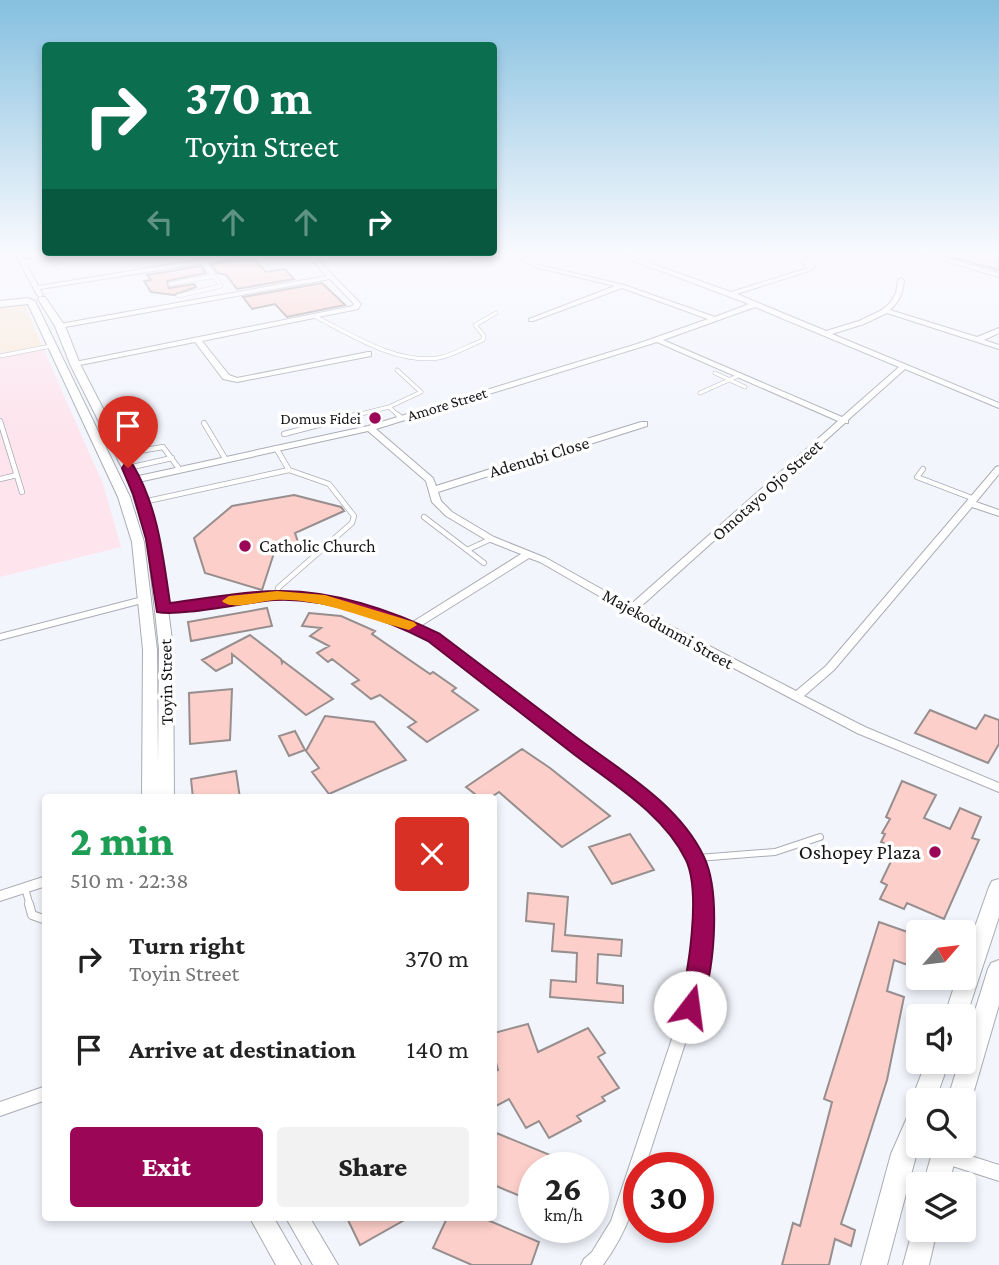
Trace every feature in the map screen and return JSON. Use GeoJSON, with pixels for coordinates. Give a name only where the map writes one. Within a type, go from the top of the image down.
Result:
{"type":"FeatureCollection","features":[{"type":"Feature","properties":{"kind":"main road"},"geometry":{"type":"LineString","coordinates":[[959,1004],[999,887]]}},
{"type":"Feature","properties":{"kind":"main road"},"geometry":{"type":"LineString","coordinates":[[963,1088],[999,969]]}},
{"type":"Feature","properties":{"kind":"main road"},"geometry":{"type":"LineString","coordinates":[[874,1265],[906,1146]]}},
{"type":"Feature","properties":{"kind":"main road"},"geometry":{"type":"LineString","coordinates":[[916,1265],[921,1242]]}},
{"type":"Feature","properties":{"kind":"street","name":"Toyin Street"},"geometry":{"type":"LineString","coordinates":[[40,312],[51,346],[124,497],[138,542],[146,599],[151,702],[150,794]]}},
{"type":"Feature","properties":{"kind":"street","name":"Toyin Street"},"geometry":{"type":"LineString","coordinates":[[48,312],[60,326],[75,364],[131,474],[143,502],[153,539],[163,608],[167,700],[166,794]]}},
{"type":"Feature","properties":{"kind":"street"},"geometry":{"type":"LineString","coordinates":[[60,326],[138,312]]}},
{"type":"Feature","properties":{"kind":"street"},"geometry":{"type":"LineString","coordinates":[[75,364],[343,312]]}},
{"type":"Feature","properties":{"kind":"street"},"geometry":{"type":"LineString","coordinates":[[531,320],[552,312]]}},
{"type":"Feature","properties":{"kind":"street"},"geometry":{"type":"LineString","coordinates":[[693,312],[715,320]]}},
{"type":"Feature","properties":{"kind":"street","name":"Amore Street"},"geometry":{"type":"LineString","coordinates":[[131,474],[180,470],[370,428],[657,340],[736,312]]}},
{"type":"Feature","properties":{"kind":"street"},"geometry":{"type":"LineString","coordinates":[[771,312],[999,406]]}},
{"type":"Feature","properties":{"kind":"street"},"geometry":{"type":"LineString","coordinates":[[824,334],[885,312]]}},
{"type":"Feature","properties":{"kind":"street"},"geometry":{"type":"LineString","coordinates":[[891,312],[999,347]]}},
{"type":"Feature","properties":{"kind":"street"},"geometry":{"type":"LineString","coordinates":[[978,340],[999,330]]}},
{"type":"Feature","properties":{"kind":"street"},"geometry":{"type":"LineString","coordinates":[[657,340],[845,421]]}},
{"type":"Feature","properties":{"kind":"street"},"geometry":{"type":"LineString","coordinates":[[198,341],[226,377],[237,380],[368,354]]}},
{"type":"Feature","properties":{"kind":"street","name":"Omotayo Ojo Street"},"geometry":{"type":"LineString","coordinates":[[631,610],[902,368]]}},
{"type":"Feature","properties":{"kind":"street","name":"Adenubi Close"},"geometry":{"type":"LineString","coordinates":[[435,490],[644,424]]}},
{"type":"Feature","properties":{"kind":"street","name":"Majekodunmi Street"},"geometry":{"type":"LineString","coordinates":[[370,428],[430,480],[437,502],[449,514],[491,539],[528,554],[861,730],[999,788]]}},
{"type":"Feature","properties":{"kind":"street"},"geometry":{"type":"LineString","coordinates":[[796,698],[830,668],[999,468]]}},
{"type":"Feature","properties":{"kind":"street"},"geometry":{"type":"LineString","coordinates":[[971,501],[999,513]]}},
{"type":"Feature","properties":{"kind":"street"},"geometry":{"type":"LineString","coordinates":[[412,627],[528,554]]}},
{"type":"Feature","properties":{"kind":"street"},"geometry":{"type":"LineString","coordinates":[[163,608],[277,596],[325,599],[412,627],[434,638],[635,789],[660,810],[695,858],[700,876],[702,917],[698,982],[618,1225],[598,1258],[590,1265]]}},
{"type":"Feature","properties":{"kind":"street"},"geometry":{"type":"LineString","coordinates":[[0,637],[146,599]]}},
{"type":"Feature","properties":{"kind":"street"},"geometry":{"type":"LineString","coordinates":[[0,897],[42,882]]}},
{"type":"Feature","properties":{"kind":"street"},"geometry":{"type":"LineString","coordinates":[[0,1109],[42,1094]]}},
{"type":"Feature","properties":{"kind":"street"},"geometry":{"type":"LineString","coordinates":[[962,1158],[999,1173]]}},
{"type":"Feature","properties":{"kind":"street"},"geometry":{"type":"LineString","coordinates":[[263,1221],[289,1265]]}},
{"type":"Feature","properties":{"kind":"street"},"geometry":{"type":"LineString","coordinates":[[299,1221],[326,1265]]}},
{"type":"Feature","properties":{"kind":"lane"},"geometry":{"type":"LineString","coordinates":[[316,317],[374,346],[421,360],[444,356],[483,340],[484,336],[475,325],[496,313]]}},
{"type":"Feature","properties":{"kind":"lane"},"geometry":{"type":"LineString","coordinates":[[0,356],[51,346]]}},
{"type":"Feature","properties":{"kind":"lane"},"geometry":{"type":"LineString","coordinates":[[284,434],[389,407],[421,392],[397,370]]}},
{"type":"Feature","properties":{"kind":"lane"},"geometry":{"type":"LineString","coordinates":[[715,373],[746,387]]}},
{"type":"Feature","properties":{"kind":"lane"},"geometry":{"type":"LineString","coordinates":[[700,393],[740,375]]}},
{"type":"Feature","properties":{"kind":"lane"},"geometry":{"type":"LineString","coordinates":[[389,407],[401,418]]}},
{"type":"Feature","properties":{"kind":"lane"},"geometry":{"type":"LineString","coordinates":[[0,421],[22,492]]}},
{"type":"Feature","properties":{"kind":"lane"},"geometry":{"type":"LineString","coordinates":[[204,423],[226,460]]}},
{"type":"Feature","properties":{"kind":"lane"},"geometry":{"type":"LineString","coordinates":[[121,454],[163,447],[180,470]]}},
{"type":"Feature","properties":{"kind":"lane"},"geometry":{"type":"LineString","coordinates":[[150,448],[158,461]]}},
{"type":"Feature","properties":{"kind":"lane"},"geometry":{"type":"LineString","coordinates":[[276,448],[289,470]]}},
{"type":"Feature","properties":{"kind":"lane"},"geometry":{"type":"LineString","coordinates":[[131,474],[158,461],[172,458]]}},
{"type":"Feature","properties":{"kind":"lane"},"geometry":{"type":"LineString","coordinates":[[923,469],[917,477],[971,501]]}},
{"type":"Feature","properties":{"kind":"lane"},"geometry":{"type":"LineString","coordinates":[[143,502],[289,470],[329,484],[354,516],[352,523],[278,587],[277,596]]}},
{"type":"Feature","properties":{"kind":"lane"},"geometry":{"type":"LineString","coordinates":[[0,479],[17,475]]}},
{"type":"Feature","properties":{"kind":"lane"},"geometry":{"type":"LineString","coordinates":[[424,517],[484,563]]}},
{"type":"Feature","properties":{"kind":"lane"},"geometry":{"type":"LineString","coordinates":[[467,550],[491,539]]}},
{"type":"Feature","properties":{"kind":"lane"},"geometry":{"type":"LineString","coordinates":[[695,858],[768,856],[795,849],[820,836]]}},
{"type":"Feature","properties":{"kind":"lane"},"geometry":{"type":"LineString","coordinates":[[25,888],[32,915],[42,919]]}},
{"type":"Feature","properties":{"kind":"shaded area"},"geometry":{"type":"Polygon","coordinates":[[[0,312],[28,312],[42,346],[0,353],[0,312]]]}},
{"type":"Feature","properties":{"kind":"shaded area"},"geometry":{"type":"Polygon","coordinates":[[[42,346],[103,484],[121,547],[0,577],[0,353],[42,346]]]}},
{"type":"Feature","properties":{"kind":"building"},"geometry":{"type":"Polygon","coordinates":[[[282,312],[311,312],[287,317],[282,312]]]}},
{"type":"Feature","properties":{"kind":"building","name":"Catholic Church"},"geometry":{"type":"Polygon","coordinates":[[[294,495],[341,507],[344,511],[295,533],[298,542],[290,550],[274,553],[262,590],[205,573],[194,538],[232,506],[294,495]]]}},
{"type":"Feature","properties":{"kind":"building"},"geometry":{"type":"Polygon","coordinates":[[[267,608],[272,626],[191,641],[188,622],[267,608]]]}},
{"type":"Feature","properties":{"kind":"building"},"geometry":{"type":"Polygon","coordinates":[[[309,613],[341,616],[375,631],[372,634],[430,674],[433,672],[456,688],[452,691],[478,710],[427,742],[408,727],[416,722],[380,695],[371,699],[352,684],[359,680],[332,659],[328,662],[317,653],[329,646],[310,636],[321,628],[302,626],[309,613]]]}},
{"type":"Feature","properties":{"kind":"building"},"geometry":{"type":"Polygon","coordinates":[[[250,635],[281,659],[282,663],[283,661],[333,699],[306,715],[232,654],[232,663],[216,671],[202,660],[250,635]]]}},
{"type":"Feature","properties":{"kind":"building"},"geometry":{"type":"Polygon","coordinates":[[[232,689],[230,740],[190,744],[189,693],[232,689]]]}},
{"type":"Feature","properties":{"kind":"building"},"geometry":{"type":"Polygon","coordinates":[[[930,710],[976,729],[985,715],[999,720],[999,744],[988,763],[915,733],[930,710]]]}},
{"type":"Feature","properties":{"kind":"building"},"geometry":{"type":"Polygon","coordinates":[[[325,716],[374,722],[406,760],[329,794],[312,772],[319,768],[306,751],[325,716]]]}},
{"type":"Feature","properties":{"kind":"building"},"geometry":{"type":"Polygon","coordinates":[[[295,731],[305,750],[289,756],[279,736],[295,731]]]}},
{"type":"Feature","properties":{"kind":"building"},"geometry":{"type":"Polygon","coordinates":[[[522,749],[610,816],[562,847],[499,792],[475,794],[466,787],[522,749]]]}},
{"type":"Feature","properties":{"kind":"building"},"geometry":{"type":"Polygon","coordinates":[[[236,771],[239,794],[193,794],[191,779],[236,771]]]}},
{"type":"Feature","properties":{"kind":"building","name":"Oshopey Plaza"},"geometry":{"type":"Polygon","coordinates":[[[902,781],[936,795],[924,818],[950,829],[960,808],[981,817],[972,838],[979,840],[944,919],[907,903],[904,909],[880,899],[887,885],[881,882],[897,849],[881,842],[885,834],[882,833],[890,819],[886,817],[902,781]]]}},
{"type":"Feature","properties":{"kind":"building"},"geometry":{"type":"Polygon","coordinates":[[[630,834],[654,870],[612,884],[589,847],[630,834]]]}},
{"type":"Feature","properties":{"kind":"building"},"geometry":{"type":"Polygon","coordinates":[[[528,893],[568,897],[565,935],[622,940],[621,956],[598,954],[597,983],[623,986],[623,1003],[550,997],[551,980],[576,982],[577,953],[552,951],[554,924],[526,921],[528,893]]]}},
{"type":"Feature","properties":{"kind":"building"},"geometry":{"type":"Polygon","coordinates":[[[879,922],[906,931],[906,964],[894,960],[887,991],[904,997],[887,1080],[841,1224],[855,1230],[851,1246],[835,1239],[829,1265],[782,1265],[793,1223],[800,1226],[832,1102],[824,1099],[879,922]]]}},
{"type":"Feature","properties":{"kind":"building"},"geometry":{"type":"Polygon","coordinates":[[[528,1024],[538,1052],[588,1028],[605,1053],[598,1057],[619,1088],[602,1097],[605,1101],[577,1116],[581,1121],[549,1138],[539,1121],[526,1128],[509,1099],[497,1105],[497,1032],[528,1024]]]}},
{"type":"Feature","properties":{"kind":"building"},"geometry":{"type":"Polygon","coordinates":[[[497,1133],[543,1152],[518,1152],[518,1195],[497,1186],[497,1133]]]}},
{"type":"Feature","properties":{"kind":"building"},"geometry":{"type":"Polygon","coordinates":[[[348,1221],[403,1221],[360,1245],[348,1221]]]}},
{"type":"Feature","properties":{"kind":"building"},"geometry":{"type":"Polygon","coordinates":[[[446,1221],[490,1221],[518,1233],[518,1243],[539,1243],[531,1265],[472,1265],[433,1248],[446,1221]]]}},
{"type":"Feature","properties":{"kind":"slow traffic"},"geometry":{"type":"LineString","coordinates":[[229,601],[277,596],[325,599],[409,625]]}},
{"type":"Feature","properties":{"kind":"place","name":"Domus Fidei"},"geometry":{"type":"Point","coordinates":[375,418]}},
{"type":"Feature","properties":{"kind":"place","name":"Catholic Church"},"geometry":{"type":"Point","coordinates":[245,546]}},
{"type":"Feature","properties":{"kind":"place","name":"Oshopey Plaza"},"geometry":{"type":"Point","coordinates":[935,852]}},
{"type":"Feature","properties":{"kind":"route"},"geometry":{"type":"LineString","coordinates":[[128,468],[140,494],[153,539],[163,608],[277,596],[305,597],[325,599],[380,614],[412,627],[434,638],[660,810],[695,858],[700,876],[702,917],[698,982],[690,1007]]}}]}
